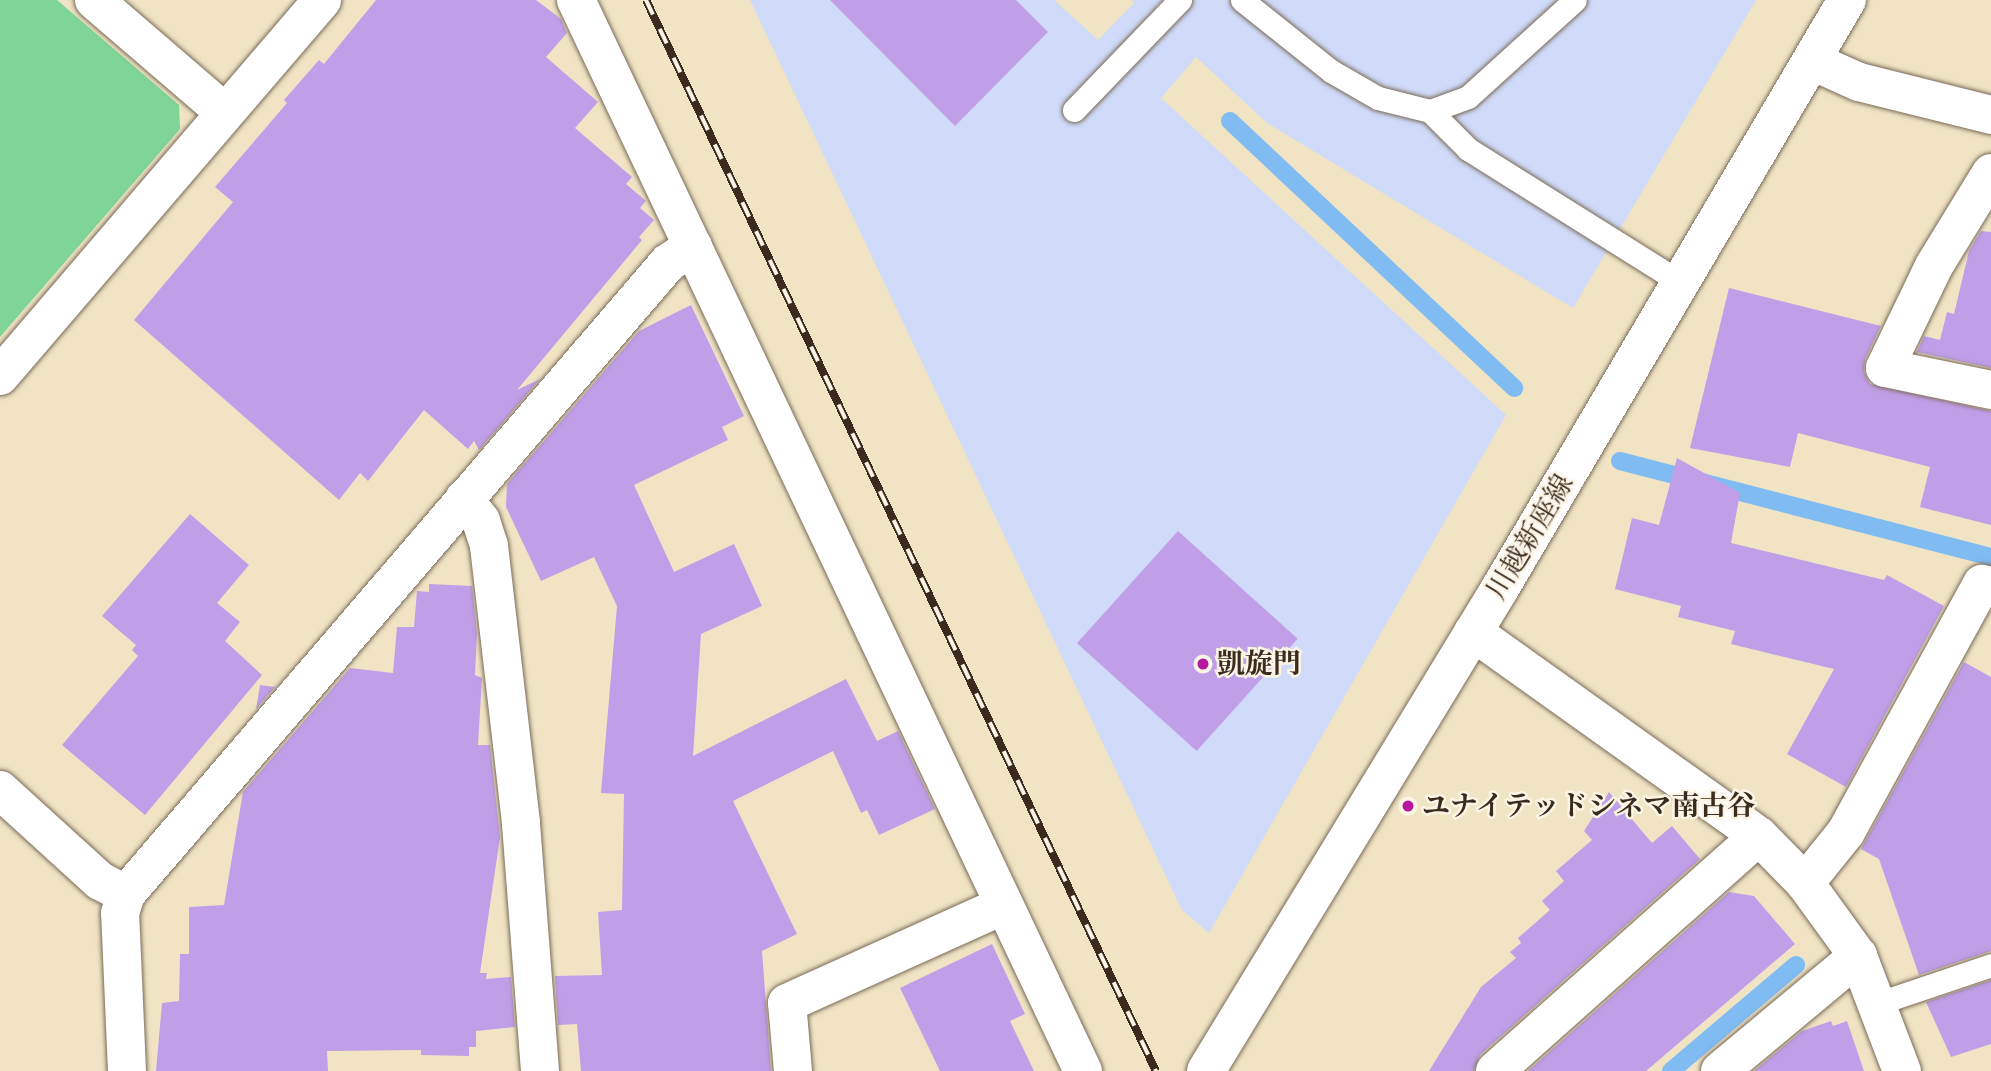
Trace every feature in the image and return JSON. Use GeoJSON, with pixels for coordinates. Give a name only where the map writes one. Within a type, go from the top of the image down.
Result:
{"type":"FeatureCollection","features":[{"type":"Feature","properties":{"kind":"street"},"geometry":{"type":"LineString","coordinates":[[94,0],[223,111]]}},
{"type":"Feature","properties":{"kind":"street"},"geometry":{"type":"LineString","coordinates":[[0,376],[223,111],[322,0]]}},
{"type":"Feature","properties":{"kind":"street"},"geometry":{"type":"LineString","coordinates":[[576,0],[1083,1071]]}},
{"type":"Feature","properties":{"kind":"street","name":"川越新座線"},"geometry":{"type":"LineString","coordinates":[[1206,1071],[1473,632],[1847,0]]}},
{"type":"Feature","properties":{"kind":"street"},"geometry":{"type":"LineString","coordinates":[[1812,61],[1859,82],[1991,115]]}},
{"type":"Feature","properties":{"kind":"street"},"geometry":{"type":"LineString","coordinates":[[1991,173],[1934,266],[1885,368],[1991,390]]}},
{"type":"Feature","properties":{"kind":"street"},"geometry":{"type":"LineString","coordinates":[[127,1071],[120,913],[126,894],[668,263],[693,246]]}},
{"type":"Feature","properties":{"kind":"street"},"geometry":{"type":"LineString","coordinates":[[464,499],[481,521],[488,546],[521,824],[540,1071]]}},
{"type":"Feature","properties":{"kind":"street"},"geometry":{"type":"LineString","coordinates":[[1805,883],[1846,832],[1982,584],[1991,586]]}},
{"type":"Feature","properties":{"kind":"street"},"geometry":{"type":"LineString","coordinates":[[1473,632],[1759,836],[1805,883],[1858,956],[1902,1071]]}},
{"type":"Feature","properties":{"kind":"street"},"geometry":{"type":"LineString","coordinates":[[0,790],[100,881],[126,894]]}},
{"type":"Feature","properties":{"kind":"street"},"geometry":{"type":"LineString","coordinates":[[1494,1071],[1759,836]]}},
{"type":"Feature","properties":{"kind":"street"},"geometry":{"type":"LineString","coordinates":[[793,1071],[787,1003],[1004,905]]}},
{"type":"Feature","properties":{"kind":"street"},"geometry":{"type":"LineString","coordinates":[[1720,1071],[1858,956]]}},
{"type":"Feature","properties":{"kind":"lane"},"geometry":{"type":"LineString","coordinates":[[1074,110],[1180,0]]}},
{"type":"Feature","properties":{"kind":"lane"},"geometry":{"type":"LineString","coordinates":[[1242,0],[1331,71],[1378,98],[1430,111],[1468,149],[1679,282]]}},
{"type":"Feature","properties":{"kind":"lane"},"geometry":{"type":"LineString","coordinates":[[1430,111],[1468,97],[1575,0]]}},
{"type":"Feature","properties":{"kind":"lane"},"geometry":{"type":"LineString","coordinates":[[1876,1004],[1991,965]]}},
{"type":"Feature","properties":{"kind":"shaded area"},"geometry":{"type":"Polygon","coordinates":[[[750,0],[1054,0],[1098,40],[1134,3],[1132,0],[1756,0],[1573,308],[1267,123],[1196,57],[1161,98],[1506,415],[1209,933],[1182,910],[750,0]]]}},
{"type":"Feature","properties":{"kind":"green space"},"geometry":{"type":"Polygon","coordinates":[[[0,0],[57,0],[179,105],[180,129],[0,337],[0,0]]]}},
{"type":"Feature","properties":{"kind":"building"},"geometry":{"type":"Polygon","coordinates":[[[376,0],[536,0],[561,19],[567,33],[546,57],[598,102],[575,128],[632,177],[626,184],[646,201],[640,208],[654,220],[639,237],[642,240],[517,390],[540,379],[479,450],[474,441],[468,449],[424,410],[368,481],[360,473],[339,500],[134,320],[233,202],[215,187],[287,103],[284,100],[319,60],[324,64],[376,0]]]}},
{"type":"Feature","properties":{"kind":"building"},"geometry":{"type":"Polygon","coordinates":[[[830,0],[1016,0],[1048,32],[955,126],[830,0]]]}},
{"type":"Feature","properties":{"kind":"building"},"geometry":{"type":"Polygon","coordinates":[[[1981,231],[1991,232],[1991,368],[1917,352],[1924,336],[1940,340],[1947,312],[1954,314],[1969,251],[1981,231]]]}},
{"type":"Feature","properties":{"kind":"building"},"geometry":{"type":"Polygon","coordinates":[[[1729,288],[1881,326],[1865,359],[1864,372],[1870,384],[1991,411],[1991,525],[1920,507],[1930,467],[1798,433],[1790,467],[1690,448],[1729,288]]]}},
{"type":"Feature","properties":{"kind":"building"},"geometry":{"type":"Polygon","coordinates":[[[691,305],[744,416],[722,427],[728,440],[634,485],[674,572],[734,544],[762,606],[701,634],[693,756],[846,679],[877,741],[898,731],[935,809],[879,835],[867,810],[861,813],[833,751],[733,801],[797,934],[762,951],[771,1071],[581,1071],[577,1024],[558,1025],[555,976],[602,975],[598,912],[622,910],[624,794],[601,793],[617,606],[594,557],[541,581],[506,507],[507,484],[639,331],[691,305]]]}},
{"type":"Feature","properties":{"kind":"building"},"geometry":{"type":"Polygon","coordinates":[[[1677,458],[1740,493],[1731,543],[1884,580],[1887,575],[1944,606],[1846,787],[1787,754],[1834,669],[1731,644],[1735,631],[1678,617],[1681,606],[1615,589],[1632,518],[1659,525],[1677,458]]]}},
{"type":"Feature","properties":{"kind":"building"},"geometry":{"type":"Polygon","coordinates":[[[190,514],[249,565],[217,603],[240,622],[225,641],[262,675],[145,815],[62,745],[138,656],[132,650],[136,645],[102,616],[190,514]]]}},
{"type":"Feature","properties":{"kind":"building"},"geometry":{"type":"Polygon","coordinates":[[[1178,531],[1298,639],[1197,751],[1077,643],[1178,531]]]}},
{"type":"Feature","properties":{"kind":"building"},"geometry":{"type":"Polygon","coordinates":[[[429,584],[472,586],[477,634],[475,675],[482,678],[478,745],[490,745],[500,837],[480,973],[487,973],[486,979],[511,977],[515,1027],[476,1031],[476,1047],[469,1047],[469,1056],[421,1055],[421,1050],[327,1051],[328,1071],[156,1071],[162,1003],[179,1001],[180,954],[189,954],[189,907],[224,905],[243,792],[350,668],[393,673],[397,627],[414,627],[417,591],[429,592],[429,584]]]}},
{"type":"Feature","properties":{"kind":"building"},"geometry":{"type":"Polygon","coordinates":[[[1964,662],[1991,677],[1991,951],[1919,975],[1879,859],[1861,849],[1964,662]]]}},
{"type":"Feature","properties":{"kind":"building"},"geometry":{"type":"Polygon","coordinates":[[[260,685],[275,687],[256,709],[260,685]]]}},
{"type":"Feature","properties":{"kind":"building"},"geometry":{"type":"Polygon","coordinates":[[[1609,792],[1652,843],[1672,826],[1700,859],[1480,1055],[1474,1071],[1429,1071],[1481,987],[1516,958],[1510,952],[1521,943],[1518,938],[1550,910],[1542,901],[1564,881],[1556,871],[1592,840],[1584,831],[1609,792]]]}},
{"type":"Feature","properties":{"kind":"building"},"geometry":{"type":"Polygon","coordinates":[[[1729,892],[1754,896],[1795,944],[1646,1071],[1528,1071],[1729,892]]]}},
{"type":"Feature","properties":{"kind":"building"},"geometry":{"type":"Polygon","coordinates":[[[992,944],[1025,1014],[1010,1021],[1034,1071],[940,1071],[900,988],[992,944]]]}},
{"type":"Feature","properties":{"kind":"building"},"geometry":{"type":"Polygon","coordinates":[[[1991,980],[1991,1044],[1951,1057],[1926,1002],[1991,980]]]}},
{"type":"Feature","properties":{"kind":"building"},"geometry":{"type":"Polygon","coordinates":[[[1831,1021],[1833,1026],[1847,1021],[1864,1071],[1754,1071],[1802,1031],[1831,1021]]]}},
{"type":"Feature","properties":{"kind":"waterway"},"geometry":{"type":"LineString","coordinates":[[1230,121],[1514,388]]}},
{"type":"Feature","properties":{"kind":"waterway"},"geometry":{"type":"LineString","coordinates":[[1620,461],[1991,557]]}},
{"type":"Feature","properties":{"kind":"waterway"},"geometry":{"type":"LineString","coordinates":[[1671,1071],[1796,965]]}},
{"type":"Feature","properties":{"kind":"railway"},"geometry":{"type":"LineString","coordinates":[[646,0],[1156,1071]]}},
{"type":"Feature","properties":{"kind":"place","name":"凱旋門"},"geometry":{"type":"Point","coordinates":[1203,664]}},
{"type":"Feature","properties":{"kind":"place","name":"ユナイテッドシネマ南古谷"},"geometry":{"type":"Point","coordinates":[1408,806]}}]}
